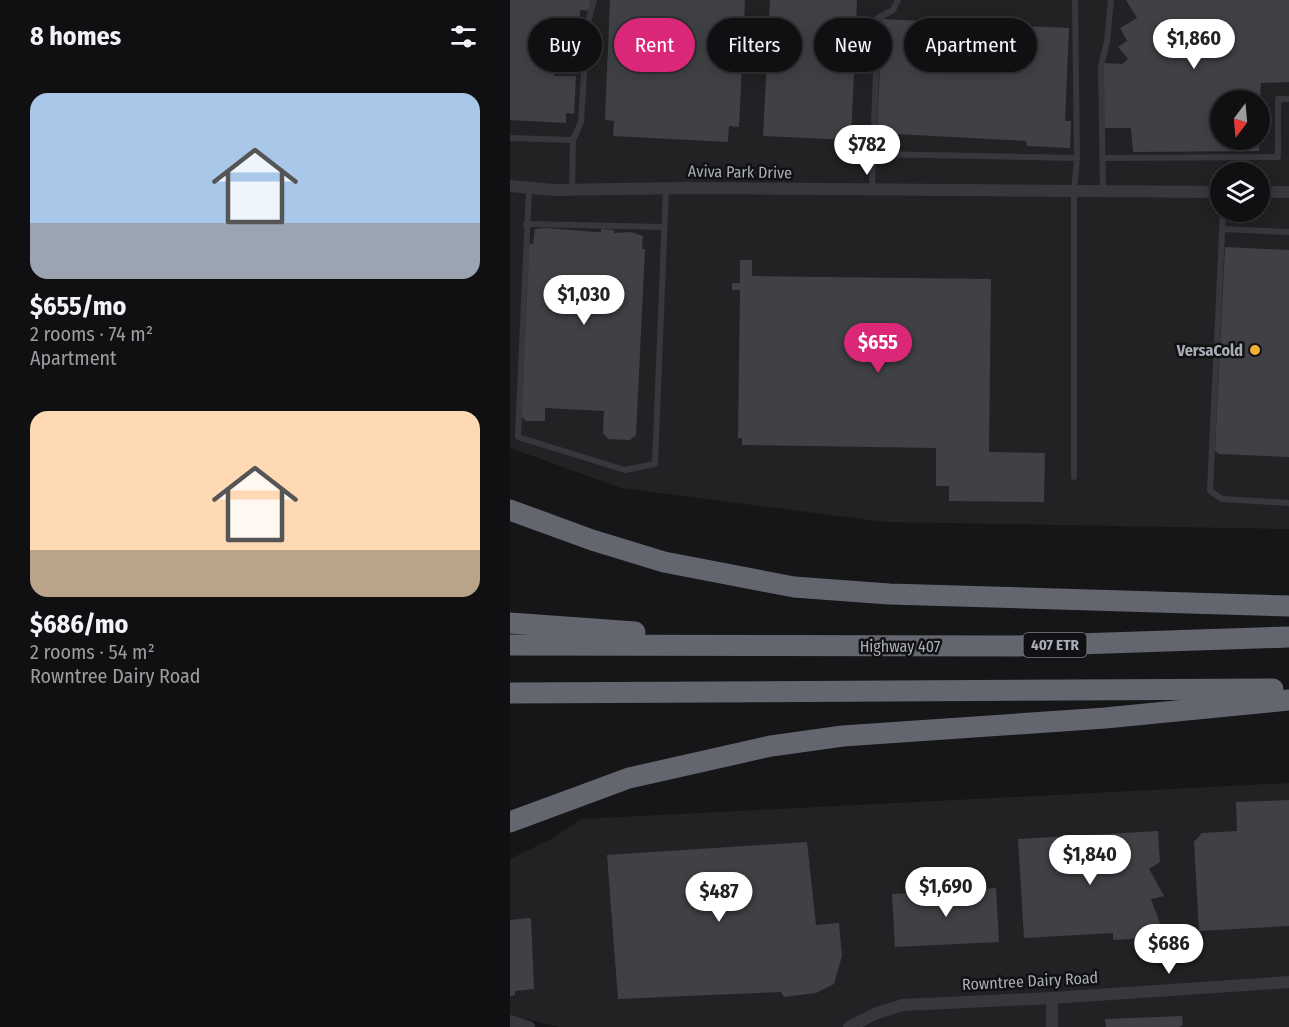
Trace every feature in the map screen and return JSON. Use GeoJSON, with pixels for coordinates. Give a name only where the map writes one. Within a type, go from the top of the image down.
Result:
{"type":"FeatureCollection","features":[{"type":"Feature","properties":{"kind":"highway"},"geometry":{"type":"LineString","coordinates":[[510,510],[592,540],[655,559],[712,573],[794,587],[889,594],[1289,606]]}},
{"type":"Feature","properties":{"kind":"highway"},"geometry":{"type":"LineString","coordinates":[[510,623],[821,646]]}},
{"type":"Feature","properties":{"kind":"highway","name":"Highway 407"},"geometry":{"type":"LineString","coordinates":[[510,645],[1017,646],[1289,637]]}},
{"type":"Feature","properties":{"kind":"highway"},"geometry":{"type":"LineString","coordinates":[[510,693],[720,694],[1289,688]]}},
{"type":"Feature","properties":{"kind":"highway"},"geometry":{"type":"LineString","coordinates":[[510,706],[720,694]]}},
{"type":"Feature","properties":{"kind":"highway"},"geometry":{"type":"LineString","coordinates":[[510,822],[629,778],[771,746],[843,736],[1105,718],[1289,700]]}},
{"type":"Feature","properties":{"kind":"street","name":"Aviva Park Drive"},"geometry":{"type":"LineString","coordinates":[[510,186],[572,190],[666,188],[1210,192]]}},
{"type":"Feature","properties":{"kind":"street"},"geometry":{"type":"LineString","coordinates":[[1270,192],[1289,192]]}},
{"type":"Feature","properties":{"kind":"street","name":"Rowntree Dairy Road"},"geometry":{"type":"LineString","coordinates":[[849,1027],[877,1013],[903,1005],[1052,998],[1289,982]]}},
{"type":"Feature","properties":{"kind":"street"},"geometry":{"type":"LineString","coordinates":[[1052,998],[1052,1027]]}},
{"type":"Feature","properties":{"kind":"street"},"geometry":{"type":"LineString","coordinates":[[510,1021],[529,1027]]}},
{"type":"Feature","properties":{"kind":"lane"},"geometry":{"type":"LineString","coordinates":[[572,190],[573,140],[581,122],[587,26],[594,0]]}},
{"type":"Feature","properties":{"kind":"lane"},"geometry":{"type":"LineString","coordinates":[[872,191],[878,18],[893,10],[898,0]]}},
{"type":"Feature","properties":{"kind":"lane"},"geometry":{"type":"LineString","coordinates":[[1074,477],[1074,192],[1077,158],[1075,0]]}},
{"type":"Feature","properties":{"kind":"lane"},"geometry":{"type":"LineString","coordinates":[[1103,192],[1101,66],[1107,42],[1111,0]]}},
{"type":"Feature","properties":{"kind":"lane"},"geometry":{"type":"LineString","coordinates":[[1102,158],[1278,157],[1278,99],[1289,99]]}},
{"type":"Feature","properties":{"kind":"lane"},"geometry":{"type":"LineString","coordinates":[[510,138],[573,140]]}},
{"type":"Feature","properties":{"kind":"lane"},"geometry":{"type":"LineString","coordinates":[[873,154],[1077,158]]}},
{"type":"Feature","properties":{"kind":"lane"},"geometry":{"type":"LineString","coordinates":[[529,189],[518,437],[625,470],[654,464],[666,188]]}},
{"type":"Feature","properties":{"kind":"lane"},"geometry":{"type":"LineString","coordinates":[[1222,222],[1210,491],[1222,499],[1289,503]]}},
{"type":"Feature","properties":{"kind":"lane"},"geometry":{"type":"LineString","coordinates":[[526,224],[664,227]]}},
{"type":"Feature","properties":{"kind":"lane"},"geometry":{"type":"LineString","coordinates":[[1222,229],[1289,232]]}},
{"type":"Feature","properties":{"kind":"shaded area"},"geometry":{"type":"Polygon","coordinates":[[[510,0],[1289,0],[1289,529],[885,522],[621,488],[510,448],[510,0]]]}},
{"type":"Feature","properties":{"kind":"shaded area"},"geometry":{"type":"Polygon","coordinates":[[[1289,783],[1289,1027],[559,1027],[510,1015],[510,859],[553,838],[581,819],[1289,783]]]}},
{"type":"Feature","properties":{"kind":"building"},"geometry":{"type":"Polygon","coordinates":[[[510,0],[590,0],[590,11],[580,10],[580,17],[528,18],[528,72],[554,72],[554,76],[576,76],[574,114],[566,113],[566,123],[510,120],[510,0]]]}},
{"type":"Feature","properties":{"kind":"building"},"geometry":{"type":"Polygon","coordinates":[[[610,0],[745,0],[744,18],[707,18],[707,72],[742,72],[739,127],[729,126],[728,142],[613,136],[614,121],[605,120],[610,0]]]}},
{"type":"Feature","properties":{"kind":"building"},"geometry":{"type":"Polygon","coordinates":[[[770,0],[857,0],[856,18],[814,18],[814,72],[854,72],[851,140],[763,136],[766,72],[802,72],[802,18],[769,18],[770,0]]]}},
{"type":"Feature","properties":{"kind":"building"},"geometry":{"type":"Polygon","coordinates":[[[1126,0],[1289,0],[1289,82],[1261,83],[1261,90],[1210,90],[1210,150],[1259,151],[1133,152],[1131,128],[1103,128],[1103,63],[1122,64],[1128,59],[1118,47],[1127,41],[1120,28],[1137,18],[1126,0]]]}},
{"type":"Feature","properties":{"kind":"building"},"geometry":{"type":"Polygon","coordinates":[[[892,19],[904,20],[904,72],[1037,72],[1037,26],[1069,28],[1065,121],[1071,121],[1070,148],[1027,146],[1026,141],[877,133],[880,72],[892,72],[892,19]]]}},
{"type":"Feature","properties":{"kind":"building"},"geometry":{"type":"Polygon","coordinates":[[[535,229],[596,232],[601,232],[601,229],[614,230],[614,233],[631,232],[643,236],[642,249],[645,249],[636,435],[630,440],[608,439],[603,433],[604,411],[545,408],[545,421],[526,421],[521,416],[529,244],[533,244],[535,229]]]}},
{"type":"Feature","properties":{"kind":"building","name":"VersaCold"},"geometry":{"type":"Polygon","coordinates":[[[1225,247],[1289,250],[1289,457],[1219,454],[1215,450],[1225,247]]]}},
{"type":"Feature","properties":{"kind":"building"},"geometry":{"type":"Polygon","coordinates":[[[740,260],[752,260],[752,276],[991,279],[989,452],[1045,453],[1044,502],[949,501],[949,486],[936,486],[936,448],[742,445],[742,438],[738,438],[740,290],[732,290],[732,283],[740,283],[740,260]]]}},
{"type":"Feature","properties":{"kind":"building"},"geometry":{"type":"Polygon","coordinates":[[[1289,800],[1289,926],[1199,931],[1194,842],[1202,833],[1237,831],[1236,802],[1289,800]]]}},
{"type":"Feature","properties":{"kind":"building"},"geometry":{"type":"Polygon","coordinates":[[[1158,831],[1160,862],[1149,869],[1164,896],[1151,899],[1165,937],[1113,940],[1113,933],[1024,938],[1018,839],[1158,831]]]}},
{"type":"Feature","properties":{"kind":"building"},"geometry":{"type":"Polygon","coordinates":[[[807,842],[816,925],[839,923],[842,956],[834,984],[816,993],[784,997],[781,992],[618,999],[607,855],[807,842]]]}},
{"type":"Feature","properties":{"kind":"building"},"geometry":{"type":"Polygon","coordinates":[[[996,888],[999,942],[895,947],[892,894],[996,888]]]}},
{"type":"Feature","properties":{"kind":"building"},"geometry":{"type":"Polygon","coordinates":[[[531,918],[534,989],[515,991],[515,995],[510,996],[510,920],[531,918]]]}},
{"type":"Feature","properties":{"kind":"building"},"geometry":{"type":"Polygon","coordinates":[[[1182,1016],[1183,1025],[1179,1027],[1106,1027],[1105,1019],[1182,1016]]]}},
{"type":"Feature","properties":{"kind":"place","name":"VersaCold"},"geometry":{"type":"Point","coordinates":[1255,350]}}]}
